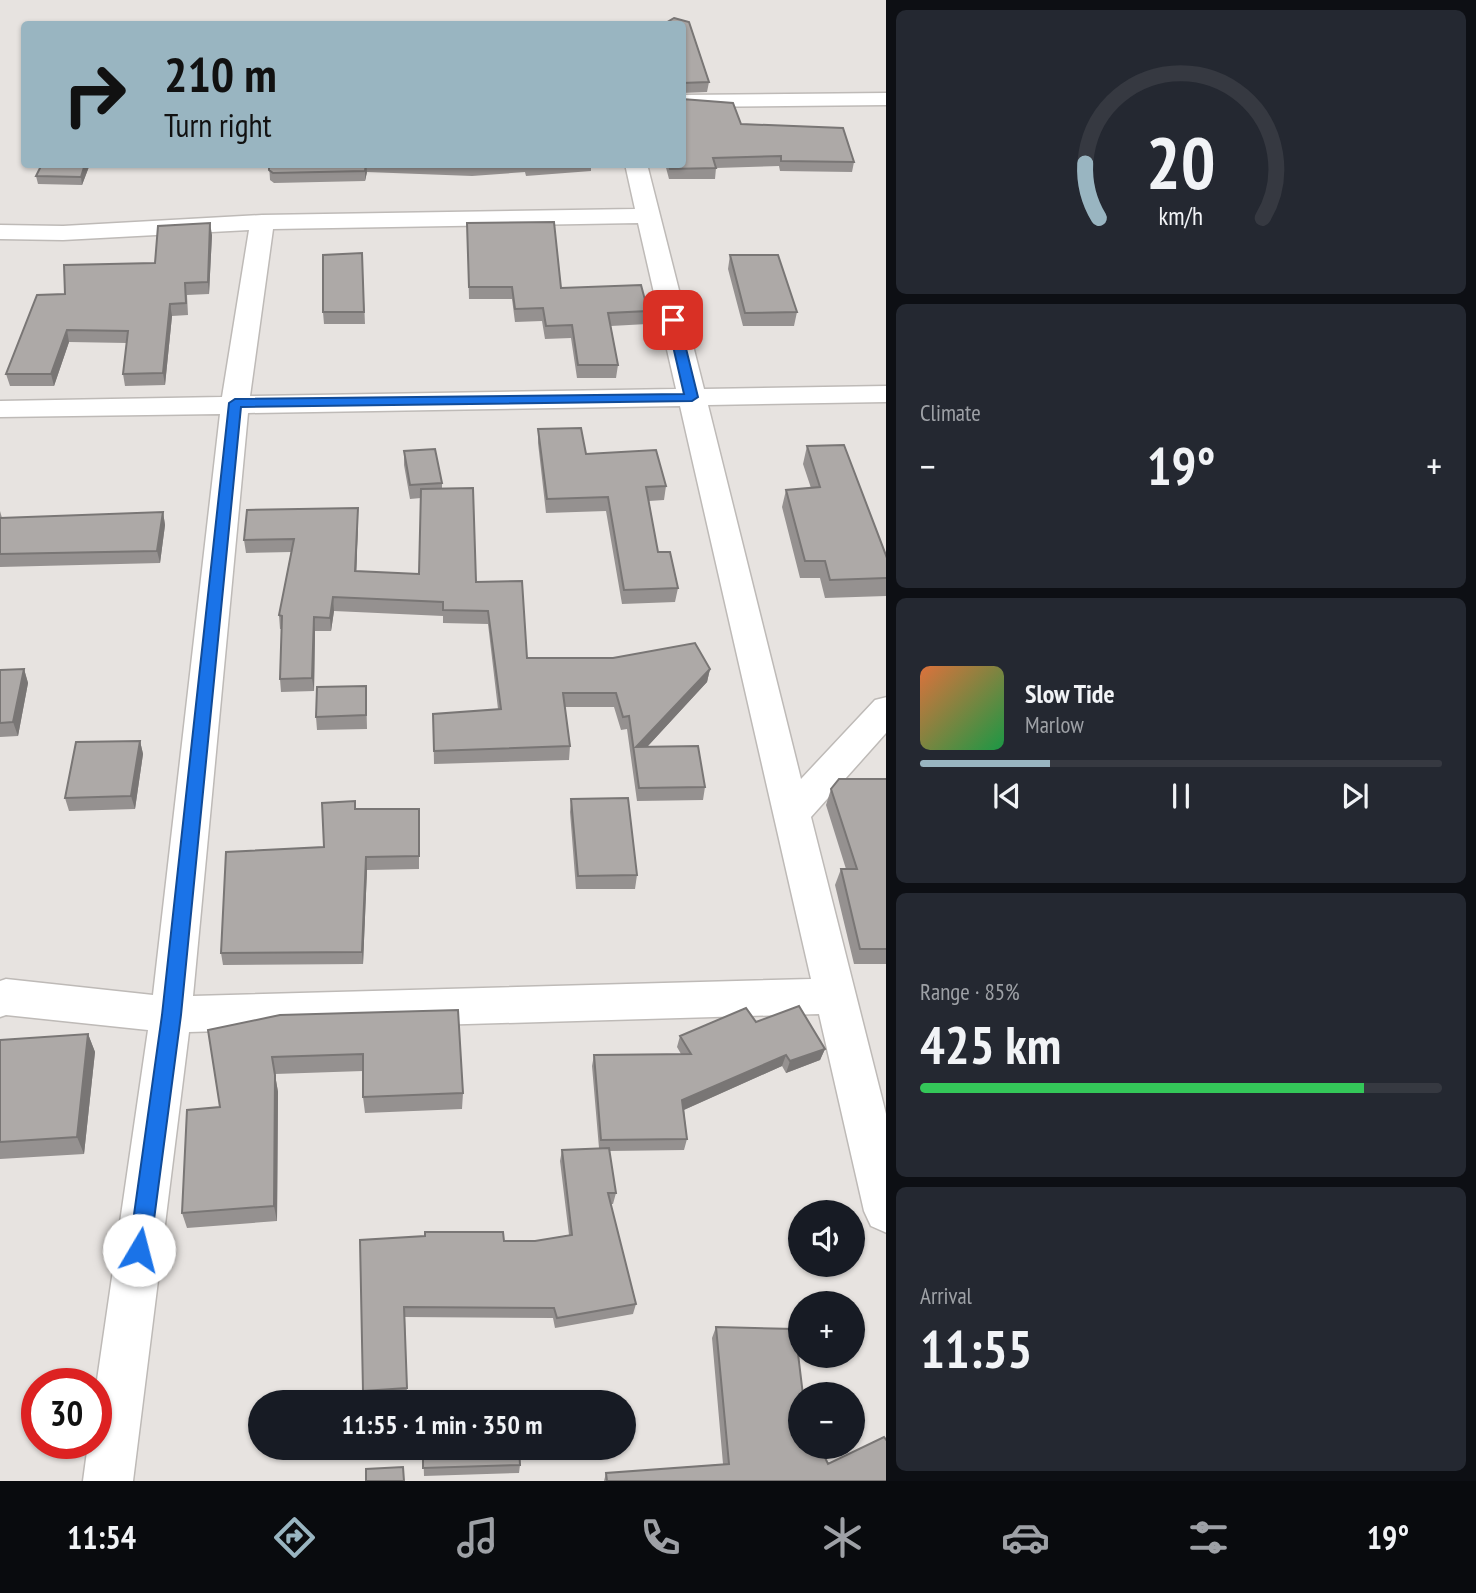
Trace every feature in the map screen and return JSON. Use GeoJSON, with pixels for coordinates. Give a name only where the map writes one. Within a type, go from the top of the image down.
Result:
{"type":"FeatureCollection","features":[{"type":"Feature","properties":{"kind":"street"},"geometry":{"type":"LineString","coordinates":[[686,101],[886,99]]}},
{"type":"Feature","properties":{"kind":"street"},"geometry":{"type":"LineString","coordinates":[[637,168],[837,996],[886,1211]]}},
{"type":"Feature","properties":{"kind":"street"},"geometry":{"type":"LineString","coordinates":[[0,232],[64,233],[262,222],[649,216]]}},
{"type":"Feature","properties":{"kind":"street"},"geometry":{"type":"LineString","coordinates":[[108,1481],[171,1015],[235,403],[262,222]]}},
{"type":"Feature","properties":{"kind":"street"},"geometry":{"type":"LineString","coordinates":[[0,409],[886,394]]}},
{"type":"Feature","properties":{"kind":"street"},"geometry":{"type":"LineString","coordinates":[[792,813],[886,709]]}},
{"type":"Feature","properties":{"kind":"street"},"geometry":{"type":"LineString","coordinates":[[0,999],[6,997],[171,1015],[837,996]]}},
{"type":"Feature","properties":{"kind":"building"},"geometry":{"type":"Polygon","coordinates":[[[686,21],[689,22],[709,82],[686,83],[686,21]]]}},
{"type":"Feature","properties":{"kind":"building"},"geometry":{"type":"Polygon","coordinates":[[[686,99],[733,103],[741,124],[843,128],[854,162],[781,161],[781,156],[713,158],[716,168],[670,169],[686,168],[686,99]]]}},
{"type":"Feature","properties":{"kind":"building"},"geometry":{"type":"Polygon","coordinates":[[[40,168],[84,168],[81,177],[36,176],[40,168]]]}},
{"type":"Feature","properties":{"kind":"building"},"geometry":{"type":"Polygon","coordinates":[[[365,168],[365,171],[273,173],[269,170],[365,168]]]}},
{"type":"Feature","properties":{"kind":"building"},"geometry":{"type":"Polygon","coordinates":[[[554,222],[561,288],[641,285],[648,311],[608,313],[618,365],[578,365],[572,325],[546,326],[543,308],[515,309],[512,287],[469,287],[467,223],[554,222]]]}},
{"type":"Feature","properties":{"kind":"building"},"geometry":{"type":"Polygon","coordinates":[[[210,223],[208,282],[185,283],[186,303],[170,304],[163,373],[123,374],[128,331],[67,330],[51,374],[6,374],[37,295],[65,294],[64,265],[155,263],[158,226],[210,223]]]}},
{"type":"Feature","properties":{"kind":"building"},"geometry":{"type":"Polygon","coordinates":[[[362,253],[364,312],[323,312],[323,255],[362,253]]]}},
{"type":"Feature","properties":{"kind":"building"},"geometry":{"type":"Polygon","coordinates":[[[730,255],[778,255],[797,312],[745,313],[730,255]]]}},
{"type":"Feature","properties":{"kind":"building"},"geometry":{"type":"Polygon","coordinates":[[[581,428],[586,454],[656,450],[666,486],[646,487],[658,552],[670,552],[678,588],[624,590],[608,497],[547,499],[538,429],[581,428]]]}},
{"type":"Feature","properties":{"kind":"building"},"geometry":{"type":"Polygon","coordinates":[[[844,445],[886,555],[886,578],[830,580],[825,561],[805,561],[786,490],[820,487],[807,446],[844,445]]]}},
{"type":"Feature","properties":{"kind":"building"},"geometry":{"type":"Polygon","coordinates":[[[435,449],[442,483],[410,485],[404,451],[435,449]]]}},
{"type":"Feature","properties":{"kind":"building"},"geometry":{"type":"Polygon","coordinates":[[[473,488],[476,582],[522,581],[527,658],[613,658],[695,643],[710,669],[636,747],[698,746],[705,787],[639,788],[629,716],[623,717],[616,693],[563,693],[570,746],[434,751],[433,714],[501,709],[488,611],[443,610],[443,602],[333,597],[330,618],[314,617],[312,678],[280,679],[282,616],[279,615],[294,539],[244,540],[247,510],[358,508],[355,571],[419,574],[421,489],[473,488]]]}},
{"type":"Feature","properties":{"kind":"building"},"geometry":{"type":"Polygon","coordinates":[[[163,512],[157,551],[0,554],[0,518],[163,512]]]}},
{"type":"Feature","properties":{"kind":"building"},"geometry":{"type":"Polygon","coordinates":[[[24,669],[13,722],[0,723],[0,670],[24,669]]]}},
{"type":"Feature","properties":{"kind":"building"},"geometry":{"type":"Polygon","coordinates":[[[366,686],[366,715],[316,717],[317,687],[366,686]]]}},
{"type":"Feature","properties":{"kind":"building"},"geometry":{"type":"Polygon","coordinates":[[[140,741],[131,796],[65,798],[76,742],[140,741]]]}},
{"type":"Feature","properties":{"kind":"building"},"geometry":{"type":"Polygon","coordinates":[[[839,779],[886,779],[886,949],[860,949],[841,869],[857,869],[831,789],[839,779]]]}},
{"type":"Feature","properties":{"kind":"building"},"geometry":{"type":"Polygon","coordinates":[[[628,798],[637,875],[578,876],[571,799],[628,798]]]}},
{"type":"Feature","properties":{"kind":"building"},"geometry":{"type":"Polygon","coordinates":[[[355,801],[355,809],[419,809],[419,856],[366,857],[362,952],[221,953],[226,852],[324,847],[322,803],[355,801]]]}},
{"type":"Feature","properties":{"kind":"building"},"geometry":{"type":"Polygon","coordinates":[[[799,1006],[825,1049],[790,1061],[786,1055],[682,1100],[687,1139],[601,1140],[594,1055],[691,1054],[680,1036],[746,1008],[756,1022],[799,1006]]]}},
{"type":"Feature","properties":{"kind":"building"},"geometry":{"type":"Polygon","coordinates":[[[458,1010],[463,1093],[363,1097],[363,1054],[272,1057],[275,1075],[274,1206],[182,1213],[187,1110],[220,1107],[208,1030],[280,1015],[458,1010]]]}},
{"type":"Feature","properties":{"kind":"building"},"geometry":{"type":"Polygon","coordinates":[[[88,1034],[77,1137],[0,1142],[0,1040],[88,1034]]]}},
{"type":"Feature","properties":{"kind":"building"},"geometry":{"type":"Polygon","coordinates":[[[609,1148],[616,1193],[608,1193],[636,1304],[557,1318],[554,1308],[404,1307],[407,1388],[363,1390],[360,1240],[425,1236],[425,1232],[503,1232],[504,1241],[535,1241],[572,1235],[562,1150],[609,1148]]]}},
{"type":"Feature","properties":{"kind":"building"},"geometry":{"type":"Polygon","coordinates":[[[716,1327],[788,1329],[788,1368],[800,1368],[801,1382],[788,1382],[788,1459],[826,1459],[828,1464],[838,1459],[865,1459],[865,1446],[884,1437],[886,1440],[886,1481],[607,1481],[606,1473],[729,1464],[716,1327]]]}},
{"type":"Feature","properties":{"kind":"building"},"geometry":{"type":"Polygon","coordinates":[[[423,1460],[520,1460],[520,1465],[423,1468],[423,1460]]]}},
{"type":"Feature","properties":{"kind":"building"},"geometry":{"type":"Polygon","coordinates":[[[403,1467],[404,1481],[366,1481],[366,1469],[403,1467]]]}},
{"type":"Feature","properties":{"kind":"route"},"geometry":{"type":"LineString","coordinates":[[139,1250],[171,1015],[235,403],[692,397],[673,320]]}}]}
